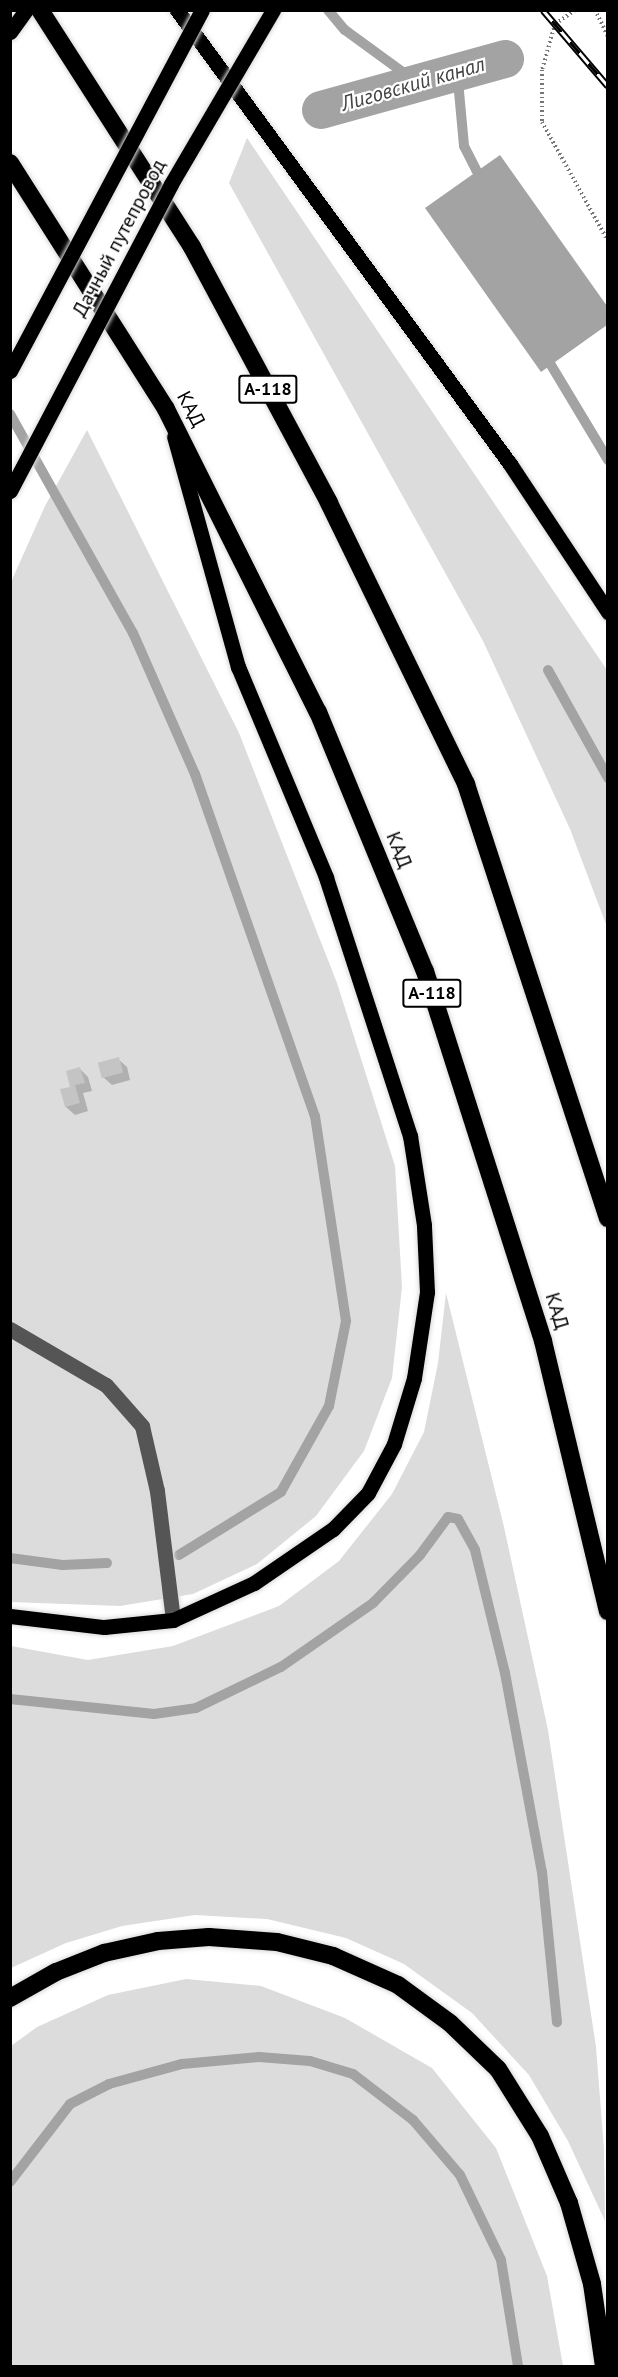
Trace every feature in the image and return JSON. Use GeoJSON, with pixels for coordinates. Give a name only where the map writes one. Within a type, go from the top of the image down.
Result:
{"type":"FeatureCollection","features":[{"type":"Feature","properties":{"kind":"highway","name":"А-118"},"geometry":{"type":"LineString","coordinates":[[40,10],[192,246],[329,503],[466,784],[608,1218]]}},
{"type":"Feature","properties":{"kind":"highway","name":"КАД"},"geometry":{"type":"LineString","coordinates":[[10,163],[166,409],[318,712],[425,972],[543,1341],[608,1611]]}},
{"type":"Feature","properties":{"kind":"highway"},"geometry":{"type":"LineString","coordinates":[[10,1998],[56,1972],[104,1953],[158,1941],[208,1937],[277,1942],[333,1956],[398,1984],[450,2023],[498,2069],[540,2136],[569,2203],[592,2284],[604,2367]]}},
{"type":"Feature","properties":{"kind":"main road"},"geometry":{"type":"LineString","coordinates":[[10,32],[26,10]]}},
{"type":"Feature","properties":{"kind":"main road"},"geometry":{"type":"LineString","coordinates":[[177,10],[510,464],[608,612]]}},
{"type":"Feature","properties":{"kind":"main road","name":"Дачный путепровод"},"geometry":{"type":"LineString","coordinates":[[10,371],[202,10]]}},
{"type":"Feature","properties":{"kind":"main road","name":"Дачный путепровод"},"geometry":{"type":"LineString","coordinates":[[10,491],[171,184],[273,10]]}},
{"type":"Feature","properties":{"kind":"main road"},"geometry":{"type":"LineString","coordinates":[[10,1616],[104,1628],[173,1620],[254,1583],[333,1528],[368,1493],[398,1433],[414,1377],[427,1292],[424,1225],[410,1136],[326,877],[238,667],[166,409]]}},
{"type":"Feature","properties":{"kind":"lane"},"geometry":{"type":"LineString","coordinates":[[10,1329],[106,1385],[142,1426],[157,1491],[173,1620]]}},
{"type":"Feature","properties":{"kind":"path"},"geometry":{"type":"LineString","coordinates":[[575,10],[555,24],[542,70],[542,122],[608,241]]}},
{"type":"Feature","properties":{"kind":"path"},"geometry":{"type":"LineString","coordinates":[[596,10],[608,37]]}},
{"type":"Feature","properties":{"kind":"shaded area"},"geometry":{"type":"Polygon","coordinates":[[[247,138],[607,670],[607,927],[570,829],[483,641],[229,183],[247,138]]]}},
{"type":"Feature","properties":{"kind":"shaded area"},"geometry":{"type":"Polygon","coordinates":[[[500,155],[607,306],[607,325],[541,372],[425,208],[500,155]]]}},
{"type":"Feature","properties":{"kind":"shaded area"},"geometry":{"type":"Polygon","coordinates":[[[87,430],[239,733],[337,983],[395,1166],[402,1287],[392,1378],[364,1451],[316,1516],[257,1564],[193,1594],[120,1606],[11,1602],[11,582],[45,506],[87,430]]]}},
{"type":"Feature","properties":{"kind":"shaded area"},"geometry":{"type":"Polygon","coordinates":[[[446,1293],[504,1527],[548,1730],[596,2047],[604,2149],[605,2221],[568,2141],[529,2075],[472,2013],[404,1964],[346,1938],[267,1919],[195,1915],[122,1926],[66,1943],[11,1968],[11,1646],[88,1660],[173,1646],[279,1606],[339,1561],[392,1494],[424,1432],[438,1363],[446,1293]]]}},
{"type":"Feature","properties":{"kind":"shaded area"},"geometry":{"type":"Polygon","coordinates":[[[186,1979],[261,1986],[345,2018],[432,2068],[496,2148],[547,2276],[563,2366],[11,2366],[11,2046],[37,2027],[108,1995],[186,1979]]]}},
{"type":"Feature","properties":{"kind":"building"},"geometry":{"type":"Polygon","coordinates":[[[119,1057],[123,1072],[102,1078],[98,1063],[119,1057]]]}},
{"type":"Feature","properties":{"kind":"building"},"geometry":{"type":"Polygon","coordinates":[[[80,1067],[85,1083],[75,1085],[80,1103],[65,1107],[60,1089],[70,1087],[66,1071],[80,1067]]]}},
{"type":"Feature","properties":{"kind":"waterway"},"geometry":{"type":"LineString","coordinates":[[328,10],[345,30],[415,81]]}},
{"type":"Feature","properties":{"kind":"waterway","name":"Лиговский канал"},"geometry":{"type":"LineString","coordinates":[[321,110],[505,59]]}},
{"type":"Feature","properties":{"kind":"waterway"},"geometry":{"type":"LineString","coordinates":[[457,70],[464,146],[477,171]]}},
{"type":"Feature","properties":{"kind":"waterway"},"geometry":{"type":"LineString","coordinates":[[551,365],[608,460]]}},
{"type":"Feature","properties":{"kind":"waterway"},"geometry":{"type":"LineString","coordinates":[[10,414],[133,633],[195,774],[315,1116],[346,1321],[329,1406],[281,1492],[179,1555]]}},
{"type":"Feature","properties":{"kind":"waterway"},"geometry":{"type":"LineString","coordinates":[[548,670],[608,778]]}},
{"type":"Feature","properties":{"kind":"waterway"},"geometry":{"type":"LineString","coordinates":[[10,1699],[154,1714],[196,1708],[281,1667],[373,1603],[420,1555],[448,1517],[458,1519],[475,1550],[505,1673],[542,1872],[557,2022]]}},
{"type":"Feature","properties":{"kind":"waterway"},"geometry":{"type":"LineString","coordinates":[[10,1558],[63,1565],[107,1563]]}},
{"type":"Feature","properties":{"kind":"waterway"},"geometry":{"type":"LineString","coordinates":[[10,2182],[70,2104],[109,2084],[182,2064],[259,2057],[310,2061],[353,2074],[413,2120],[460,2175],[501,2260],[518,2366]]}},
{"type":"Feature","properties":{"kind":"railway"},"geometry":{"type":"LineString","coordinates":[[543,10],[608,86]]}}]}
